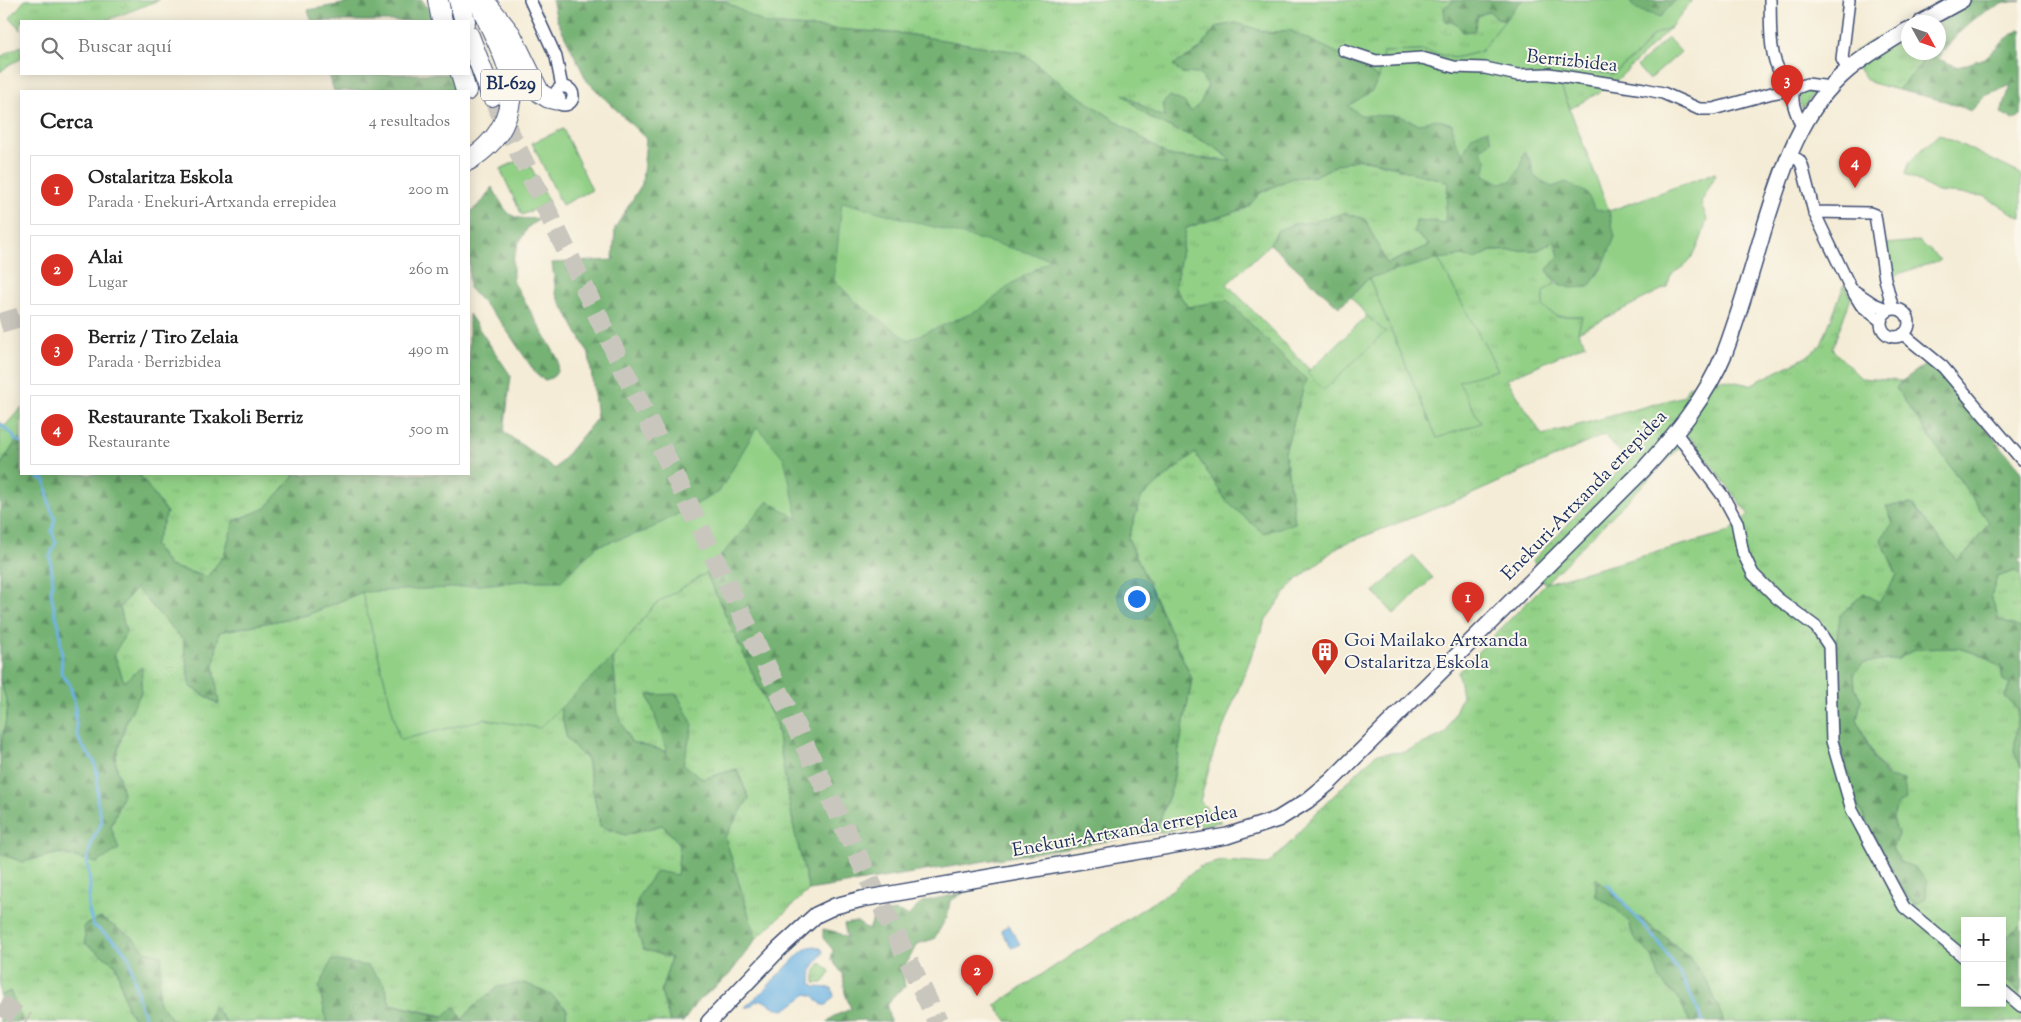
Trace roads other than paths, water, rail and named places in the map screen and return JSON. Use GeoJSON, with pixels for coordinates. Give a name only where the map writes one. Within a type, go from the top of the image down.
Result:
{"type":"FeatureCollection","features":[{"type":"Feature","properties":{"kind":"highway"},"geometry":{"type":"LineString","coordinates":[[438,0],[442,20]]}},
{"type":"Feature","properties":{"kind":"highway"},"geometry":{"type":"LineString","coordinates":[[459,0],[465,20]]}},
{"type":"Feature","properties":{"kind":"highway","name":"BI-629"},"geometry":{"type":"LineString","coordinates":[[470,159],[488,146],[502,126],[508,110],[512,87],[508,67],[479,0]]}},
{"type":"Feature","properties":{"kind":"highway"},"geometry":{"type":"LineString","coordinates":[[470,39],[492,96]]}},
{"type":"Feature","properties":{"kind":"highway","name":"BI-629"},"geometry":{"type":"LineString","coordinates":[[461,75],[466,90]]}},
{"type":"Feature","properties":{"kind":"main road"},"geometry":{"type":"LineString","coordinates":[[484,0],[511,34],[540,93],[548,98],[559,93]]}},
{"type":"Feature","properties":{"kind":"street"},"geometry":{"type":"LineString","coordinates":[[530,0],[556,57],[559,93]]}},
{"type":"Feature","properties":{"kind":"street"},"geometry":{"type":"LineString","coordinates":[[1770,0],[1771,36],[1774,57],[1781,74],[1794,89],[1793,105],[1802,127]]}},
{"type":"Feature","properties":{"kind":"street"},"geometry":{"type":"LineString","coordinates":[[1848,70],[1842,60],[1849,0]]}},
{"type":"Feature","properties":{"kind":"street"},"geometry":{"type":"LineString","coordinates":[[1935,15],[1962,0]]}},
{"type":"Feature","properties":{"kind":"street"},"geometry":{"type":"LineString","coordinates":[[1831,87],[1848,70],[1901,34]]}},
{"type":"Feature","properties":{"kind":"street","name":"Berrizbidea"},"geometry":{"type":"LineString","coordinates":[[1343,50],[1376,61],[1422,58],[1454,67],[1485,68],[1518,75],[1549,74],[1626,86],[1663,93],[1699,109],[1713,109],[1807,84],[1831,87]]}},
{"type":"Feature","properties":{"kind":"street","name":"Enekuri-Artxanda errepidea"},"geometry":{"type":"LineString","coordinates":[[709,1022],[793,935],[816,916],[835,906],[862,898],[1227,836],[1278,819],[1306,802],[1330,782],[1643,470],[1693,411],[1710,384],[1724,352],[1788,156],[1802,127],[1831,87]]}},
{"type":"Feature","properties":{"kind":"street"},"geometry":{"type":"LineString","coordinates":[[1788,156],[1799,160],[1802,164],[1814,212],[1850,287],[1861,305],[1881,321],[1883,330],[1890,336],[1902,334],[1908,327],[1908,318],[1902,311],[1891,310],[1874,304],[1850,287]]}},
{"type":"Feature","properties":{"kind":"street"},"geometry":{"type":"LineString","coordinates":[[1814,212],[1870,213],[1875,215],[1891,310]]}},
{"type":"Feature","properties":{"kind":"street"},"geometry":{"type":"LineString","coordinates":[[1881,321],[1885,313],[1891,310]]}},
{"type":"Feature","properties":{"kind":"street"},"geometry":{"type":"LineString","coordinates":[[1902,334],[1944,367],[2021,459]]}},
{"type":"Feature","properties":{"kind":"street"},"geometry":{"type":"LineString","coordinates":[[1676,433],[1723,496],[1737,522],[1743,553],[1753,574],[1777,598],[1816,627],[1829,646],[1832,741],[1852,810],[1904,907],[1961,955]]}},
{"type":"Feature","properties":{"kind":"street"},"geometry":{"type":"LineString","coordinates":[[2006,993],[2021,1006]]}},
{"type":"Feature","properties":{"kind":"water"},"geometry":{"type":"Polygon","coordinates":[[[1009,925],[1020,944],[1012,948],[1001,930],[1009,925]]]}},
{"type":"Feature","properties":{"kind":"water"},"geometry":{"type":"Polygon","coordinates":[[[815,946],[822,949],[823,953],[812,968],[811,983],[815,987],[832,988],[834,996],[827,1005],[822,1005],[814,996],[807,994],[785,1010],[778,1009],[762,1000],[755,1002],[750,1007],[745,1007],[801,952],[815,946]]]}},
{"type":"Feature","properties":{"kind":"waterway"},"geometry":{"type":"LineString","coordinates":[[0,424],[13,435],[15,440],[20,442]]}},
{"type":"Feature","properties":{"kind":"waterway"},"geometry":{"type":"LineString","coordinates":[[36,475],[38,478],[45,480],[50,507],[55,518],[52,532],[56,542],[50,556],[53,582],[51,592],[59,625],[62,658],[61,673],[69,683],[74,699],[77,734],[82,746],[94,761],[98,777],[97,801],[102,822],[92,841],[87,860],[90,885],[88,907],[93,925],[117,943],[129,957],[140,1005],[147,1022]]}},
{"type":"Feature","properties":{"kind":"waterway"},"geometry":{"type":"LineString","coordinates":[[1607,884],[1661,945],[1685,983],[1703,1022]]}},
{"type":"Feature","properties":{"kind":"tunnel"},"geometry":{"type":"LineString","coordinates":[[492,96],[938,1022]]}},
{"type":"Feature","properties":{"kind":"tunnel"},"geometry":{"type":"LineString","coordinates":[[0,323],[20,317]]}},
{"type":"Feature","properties":{"kind":"tunnel"},"geometry":{"type":"LineString","coordinates":[[0,1004],[26,1022]]}},
{"type":"Feature","properties":{"kind":"place","name":"Berriz / Tiro Zelaia"},"geometry":{"type":"Point","coordinates":[1787,106]}},
{"type":"Feature","properties":{"kind":"place","name":"Restaurante Txakoli Berriz"},"geometry":{"type":"Point","coordinates":[1855,188]}},
{"type":"Feature","properties":{"kind":"place","name":"Ostalaritza Eskola"},"geometry":{"type":"Point","coordinates":[1468,623]}},
{"type":"Feature","properties":{"kind":"place","name":"Goi Mailako Artxanda Ostalaritza Eskola"},"geometry":{"type":"Point","coordinates":[1325,676]}},
{"type":"Feature","properties":{"kind":"place","name":"Alai"},"geometry":{"type":"Point","coordinates":[977,996]}}]}
